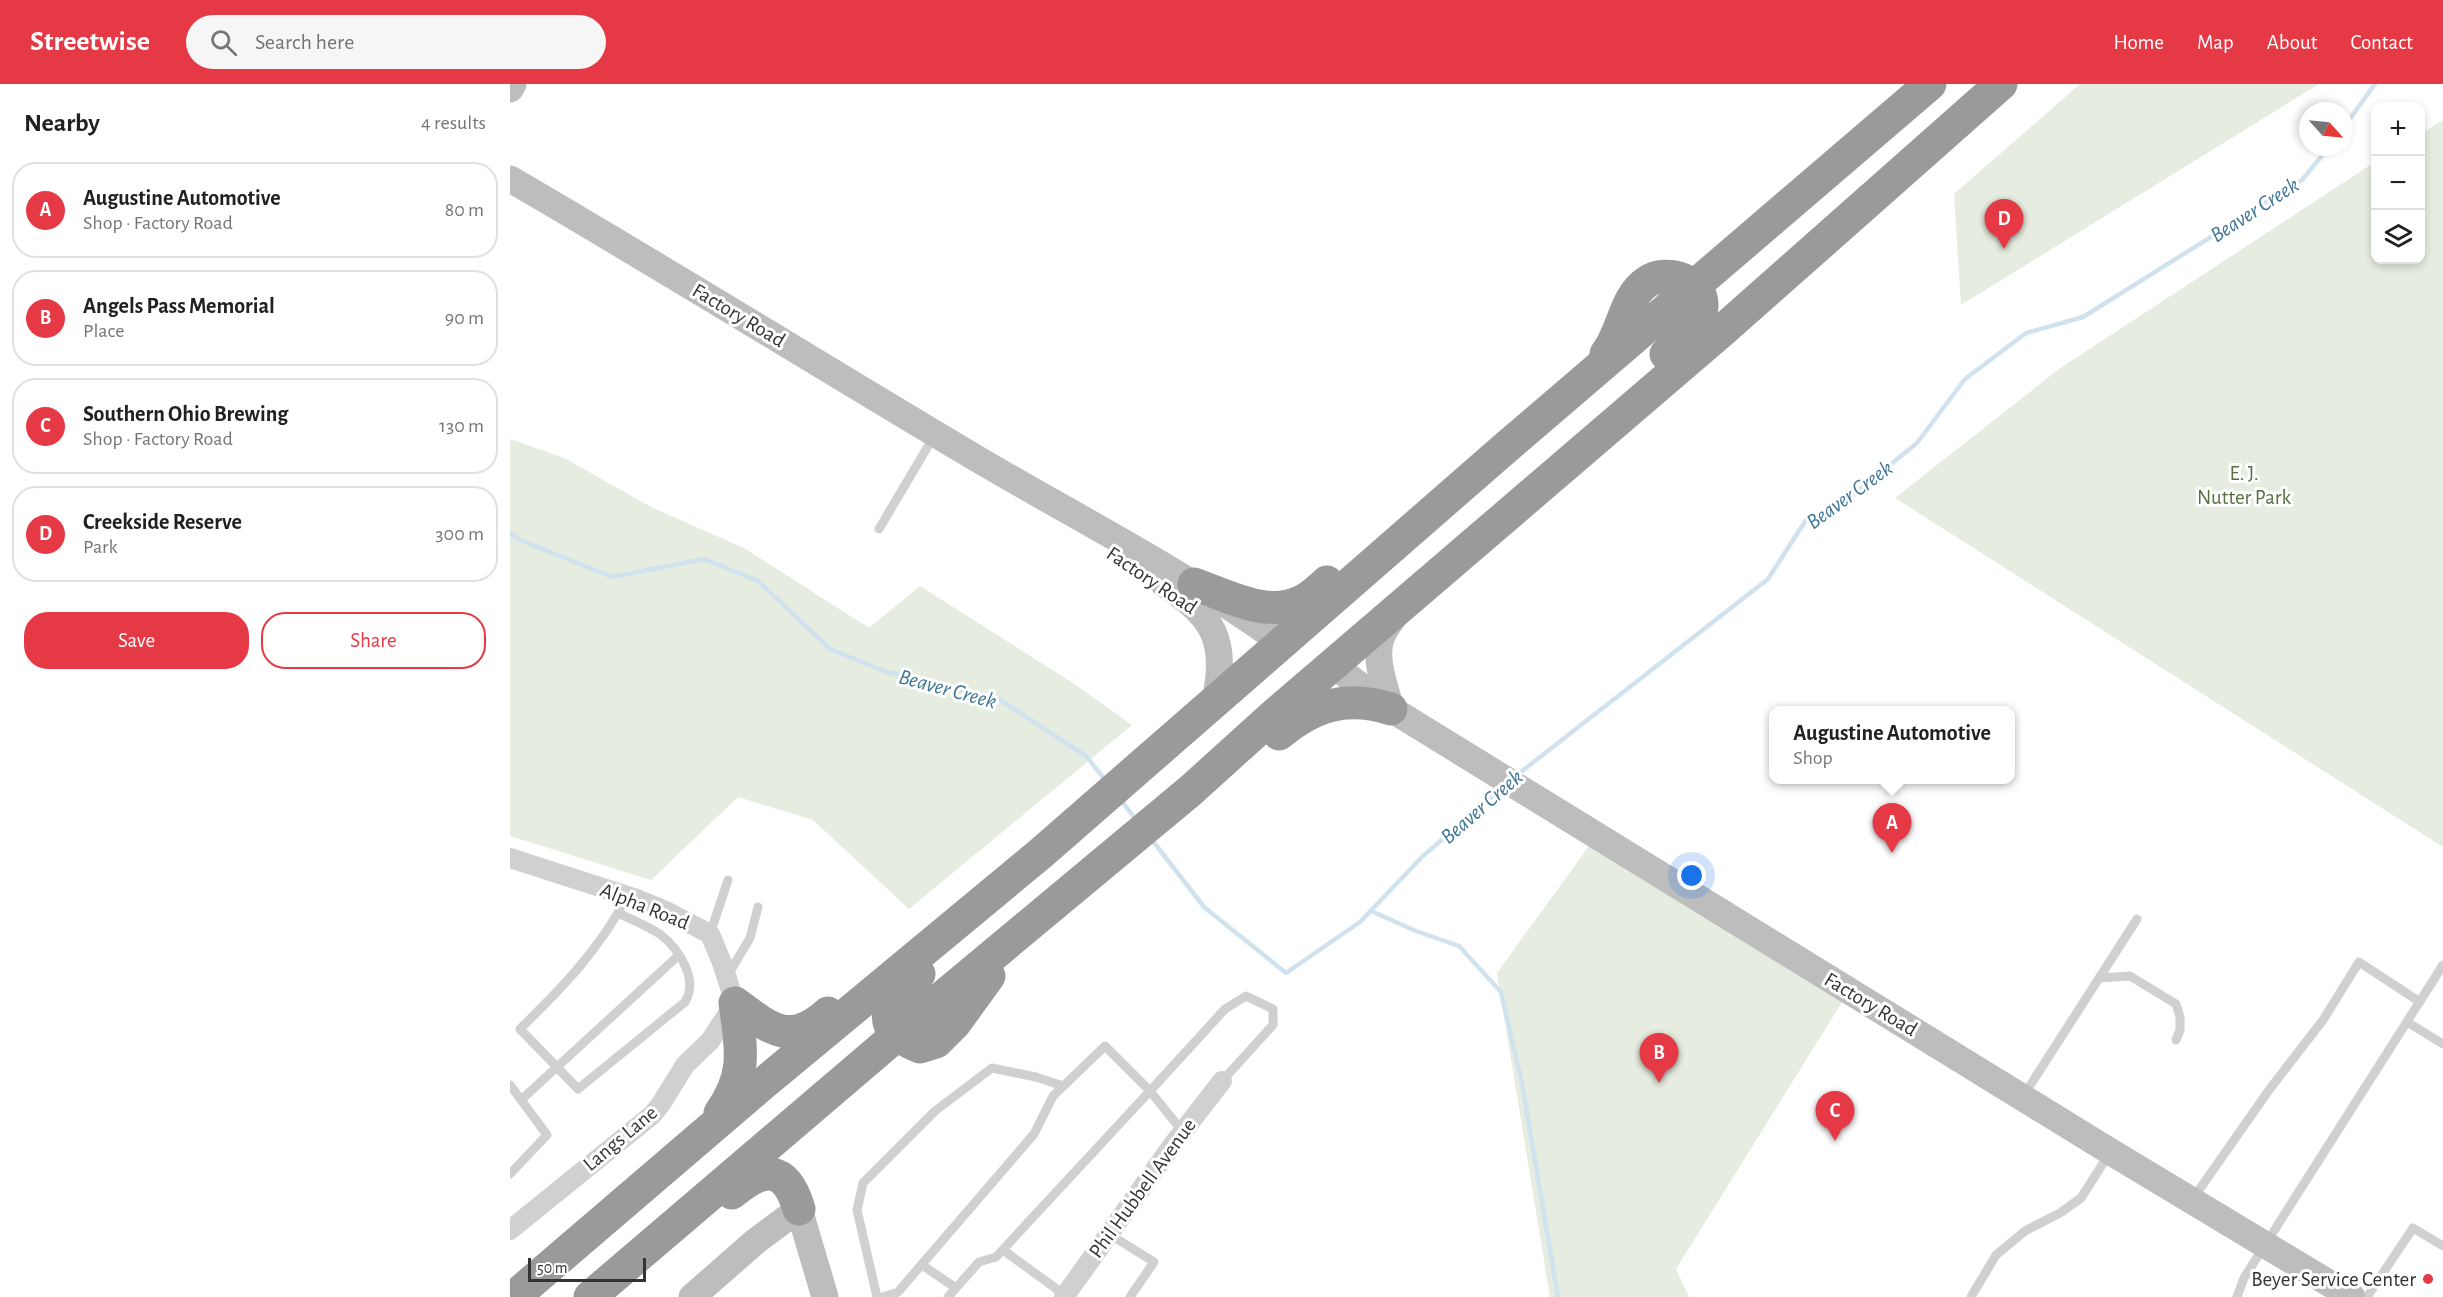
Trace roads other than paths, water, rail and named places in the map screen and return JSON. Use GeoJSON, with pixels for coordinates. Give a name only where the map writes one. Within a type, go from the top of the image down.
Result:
{"type":"FeatureCollection","features":[{"type":"Feature","properties":{"kind":"highway"},"geometry":{"type":"LineString","coordinates":[[1178,778],[1215,702],[1586,378],[1930,84]]}},
{"type":"Feature","properties":{"kind":"highway"},"geometry":{"type":"LineString","coordinates":[[1282,643],[1267,695],[1247,724],[1178,778],[1090,855],[979,987],[955,1023],[936,1042],[920,1047],[897,1035],[890,1026],[889,1012],[898,991],[1006,902],[1090,855],[1178,778],[1333,665],[1723,330],[2001,84]]}},
{"type":"Feature","properties":{"kind":"highway"},"geometry":{"type":"LineString","coordinates":[[1401,606],[1440,550],[1684,337],[1696,324],[1702,309],[1701,294],[1696,286],[1678,278],[1663,276],[1647,281],[1633,298],[1610,349],[1586,378]]}},
{"type":"Feature","properties":{"kind":"highway"},"geometry":{"type":"LineString","coordinates":[[1333,665],[1329,648],[1331,632],[1337,615],[1348,603],[1637,351],[1669,309]]}},
{"type":"Feature","properties":{"kind":"highway"},"geometry":{"type":"LineString","coordinates":[[1194,584],[1256,606],[1288,606],[1300,602],[1317,591],[1471,457],[1503,450]]}},
{"type":"Feature","properties":{"kind":"highway"},"geometry":{"type":"LineString","coordinates":[[1178,778],[1316,710],[1335,704],[1357,702],[1372,703],[1391,709]]}},
{"type":"Feature","properties":{"kind":"highway"},"geometry":{"type":"LineString","coordinates":[[731,990],[750,1015],[784,1033],[797,1032],[820,1020],[942,913],[1090,855]]}},
{"type":"Feature","properties":{"kind":"highway"},"geometry":{"type":"LineString","coordinates":[[514,1297],[707,1132],[997,890]]}},
{"type":"Feature","properties":{"kind":"highway"},"geometry":{"type":"LineString","coordinates":[[707,1132],[725,1106],[738,1080],[742,1051],[731,990]]}},
{"type":"Feature","properties":{"kind":"highway"},"geometry":{"type":"LineString","coordinates":[[590,1297],[897,1035]]}},
{"type":"Feature","properties":{"kind":"highway"},"geometry":{"type":"LineString","coordinates":[[609,1297],[743,1184],[756,1176],[778,1175],[788,1182],[799,1209]]}},
{"type":"Feature","properties":{"kind":"street"},"geometry":{"type":"LineString","coordinates":[[510,89],[513,84]]}},
{"type":"Feature","properties":{"kind":"street","name":"Factory Road"},"geometry":{"type":"LineString","coordinates":[[510,179],[967,453],[1234,608],[1282,643]]}},
{"type":"Feature","properties":{"kind":"street","name":"Factory Road"},"geometry":{"type":"LineString","coordinates":[[967,453],[1004,486],[1159,581],[1200,611],[1219,647],[1221,674],[1215,702]]}},
{"type":"Feature","properties":{"kind":"street"},"geometry":{"type":"LineString","coordinates":[[1391,709],[1381,671],[1380,653],[1382,636],[1401,606]]}},
{"type":"Feature","properties":{"kind":"street","name":"Factory Road"},"geometry":{"type":"LineString","coordinates":[[1333,665],[1391,709],[2111,1152],[2352,1297]]}},
{"type":"Feature","properties":{"kind":"street","name":"Alpha Road"},"geometry":{"type":"LineString","coordinates":[[510,858],[622,904],[666,911],[710,934],[731,990]]}},
{"type":"Feature","properties":{"kind":"street","name":"Langs Lane"},"geometry":{"type":"LineString","coordinates":[[510,1230],[652,1115],[685,1065],[710,1041],[731,990]]}},
{"type":"Feature","properties":{"kind":"street","name":"Phil Hubbell Avenue"},"geometry":{"type":"LineString","coordinates":[[1064,1296],[1222,1081]]}},
{"type":"Feature","properties":{"kind":"street"},"geometry":{"type":"LineString","coordinates":[[692,1297],[756,1241],[799,1209],[825,1297]]}},
{"type":"Feature","properties":{"kind":"lane"},"geometry":{"type":"LineString","coordinates":[[879,529],[935,434]]}},
{"type":"Feature","properties":{"kind":"lane"},"geometry":{"type":"LineString","coordinates":[[710,934],[728,880]]}},
{"type":"Feature","properties":{"kind":"lane"},"geometry":{"type":"LineString","coordinates":[[622,904],[659,933],[679,955],[691,987],[685,1002],[579,1089],[520,1029],[564,987],[622,904]]}},
{"type":"Feature","properties":{"kind":"lane"},"geometry":{"type":"LineString","coordinates":[[731,990],[750,938],[758,907]]}},
{"type":"Feature","properties":{"kind":"lane"},"geometry":{"type":"LineString","coordinates":[[2023,1097],[2137,919]]}},
{"type":"Feature","properties":{"kind":"lane"},"geometry":{"type":"LineString","coordinates":[[521,1100],[679,955]]}},
{"type":"Feature","properties":{"kind":"lane"},"geometry":{"type":"LineString","coordinates":[[2192,1200],[2323,1020],[2359,962],[2420,1002]]}},
{"type":"Feature","properties":{"kind":"lane"},"geometry":{"type":"LineString","coordinates":[[2237,1297],[2244,1278],[2443,965]]}},
{"type":"Feature","properties":{"kind":"lane"},"geometry":{"type":"LineString","coordinates":[[2099,978],[2130,976],[2176,1004],[2180,1017],[2180,1030],[2176,1040]]}},
{"type":"Feature","properties":{"kind":"lane"},"geometry":{"type":"LineString","coordinates":[[948,1297],[979,1262],[996,1257],[1003,1250],[1225,1008],[1246,996],[1273,1009],[1273,1025],[1222,1081]]}},
{"type":"Feature","properties":{"kind":"lane"},"geometry":{"type":"LineString","coordinates":[[2407,1022],[2443,1043]]}},
{"type":"Feature","properties":{"kind":"lane"},"geometry":{"type":"LineString","coordinates":[[883,1297],[898,1292],[922,1265],[1034,1134],[1053,1096],[1105,1046],[1150,1091],[1183,1132]]}},
{"type":"Feature","properties":{"kind":"lane"},"geometry":{"type":"LineString","coordinates":[[877,1297],[857,1210],[863,1183],[935,1111],[992,1068],[1036,1077],[1063,1086]]}},
{"type":"Feature","properties":{"kind":"lane"},"geometry":{"type":"LineString","coordinates":[[510,1086],[548,1135],[510,1174]]}},
{"type":"Feature","properties":{"kind":"lane"},"geometry":{"type":"LineString","coordinates":[[1971,1297],[1996,1256],[2025,1231],[2060,1213],[2081,1198],[2111,1152]]}},
{"type":"Feature","properties":{"kind":"lane"},"geometry":{"type":"LineString","coordinates":[[2367,1297],[2413,1228],[2443,1246]]}},
{"type":"Feature","properties":{"kind":"lane"},"geometry":{"type":"LineString","coordinates":[[1109,1234],[1154,1262],[1130,1297]]}},
{"type":"Feature","properties":{"kind":"lane"},"geometry":{"type":"LineString","coordinates":[[1003,1250],[1064,1296]]}},
{"type":"Feature","properties":{"kind":"lane"},"geometry":{"type":"LineString","coordinates":[[922,1265],[956,1288]]}},
{"type":"Feature","properties":{"kind":"waterway","name":"Beaver Creek"},"geometry":{"type":"LineString","coordinates":[[2353,115],[2375,84]]}},
{"type":"Feature","properties":{"kind":"waterway","name":"Beaver Creek"},"geometry":{"type":"LineString","coordinates":[[1517,775],[1768,579],[1806,520],[1844,502],[1917,443],[1965,379],[2026,333],[2083,317],[2302,180],[2322,156]]}},
{"type":"Feature","properties":{"kind":"waterway","name":"Beaver Creek"},"geometry":{"type":"LineString","coordinates":[[510,533],[520,540],[612,577],[704,559],[758,581],[830,649],[884,671],[999,699],[1086,756],[1106,781]]}},
{"type":"Feature","properties":{"kind":"waterway","name":"Beaver Creek"},"geometry":{"type":"LineString","coordinates":[[1152,840],[1204,907],[1286,973],[1360,922],[1423,856],[1501,789]]}},
{"type":"Feature","properties":{"kind":"waterway","name":"Beaver Creek"},"geometry":{"type":"LineString","coordinates":[[1120,799],[1137,821]]}},
{"type":"Feature","properties":{"kind":"waterway","name":"Beaver Creek"},"geometry":{"type":"LineString","coordinates":[[1371,911],[1416,931],[1459,946],[1501,992],[1522,1083],[1558,1297]]}},
{"type":"Feature","properties":{"kind":"place","name":"Creekside Reserve"},"geometry":{"type":"Point","coordinates":[2004,249]}},
{"type":"Feature","properties":{"kind":"place","name":"Augustine Automotive"},"geometry":{"type":"Point","coordinates":[1892,853]}},
{"type":"Feature","properties":{"kind":"place","name":"Angels Pass Memorial"},"geometry":{"type":"Point","coordinates":[1659,1083]}},
{"type":"Feature","properties":{"kind":"place","name":"Southern Ohio Brewing"},"geometry":{"type":"Point","coordinates":[1835,1141]}},
{"type":"Feature","properties":{"kind":"place","name":"Beyer Service Center"},"geometry":{"type":"Point","coordinates":[2428,1279]}},
{"type":"Feature","properties":{"kind":"park label","name":"E. J. Nutter Park"},"geometry":{"type":"Point","coordinates":[2244,485]}}]}
